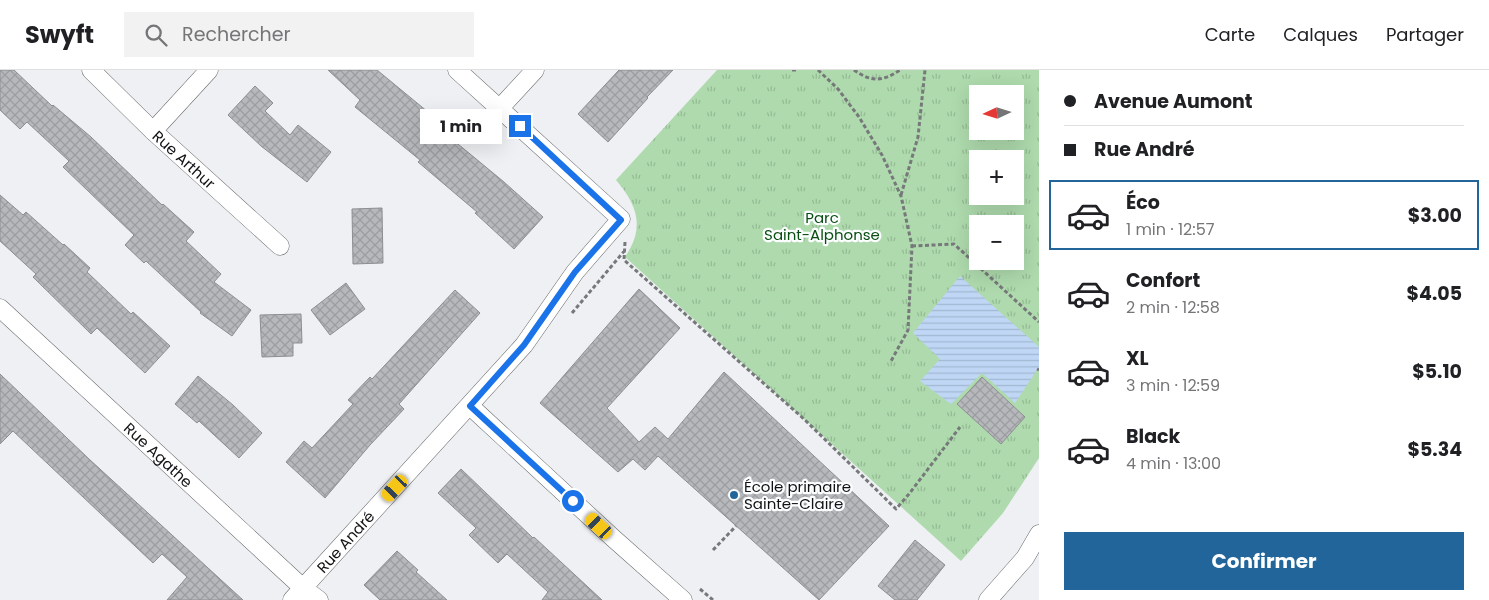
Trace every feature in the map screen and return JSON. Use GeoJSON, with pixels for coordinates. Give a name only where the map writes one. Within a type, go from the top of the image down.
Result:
{"type":"FeatureCollection","features":[{"type":"Feature","properties":{"kind":"street","name":"Rue Arthur"},"geometry":{"type":"LineString","coordinates":[[90,70],[153,131],[280,246]]}},
{"type":"Feature","properties":{"kind":"street"},"geometry":{"type":"LineString","coordinates":[[153,131],[209,70]]}},
{"type":"Feature","properties":{"kind":"street","name":"Rue André"},"geometry":{"type":"LineString","coordinates":[[298,594],[524,345],[575,272],[621,220],[457,70]]}},
{"type":"Feature","properties":{"kind":"street"},"geometry":{"type":"LineString","coordinates":[[500,108],[535,70]]}},
{"type":"Feature","properties":{"kind":"street","name":"Rue Agathe"},"geometry":{"type":"LineString","coordinates":[[0,308],[298,594],[319,600]]}},
{"type":"Feature","properties":{"kind":"street"},"geometry":{"type":"LineString","coordinates":[[470,406],[683,600]]}},
{"type":"Feature","properties":{"kind":"street"},"geometry":{"type":"LineString","coordinates":[[988,600],[1025,558],[1039,534]]}},
{"type":"Feature","properties":{"kind":"path"},"geometry":{"type":"LineString","coordinates":[[792,70],[799,70]]}},
{"type":"Feature","properties":{"kind":"path"},"geometry":{"type":"LineString","coordinates":[[818,70],[838,89],[859,117],[882,155],[901,196],[912,246],[908,330],[890,363]]}},
{"type":"Feature","properties":{"kind":"path"},"geometry":{"type":"LineString","coordinates":[[854,70],[862,76],[878,80],[900,70]]}},
{"type":"Feature","properties":{"kind":"path"},"geometry":{"type":"LineString","coordinates":[[901,196],[918,137],[925,70]]}},
{"type":"Feature","properties":{"kind":"path"},"geometry":{"type":"LineString","coordinates":[[912,246],[954,244],[1039,322]]}},
{"type":"Feature","properties":{"kind":"path"},"geometry":{"type":"LineString","coordinates":[[624,260],[804,420],[896,509],[960,427]]}},
{"type":"Feature","properties":{"kind":"path"},"geometry":{"type":"LineString","coordinates":[[713,550],[736,526]]}},
{"type":"Feature","properties":{"kind":"green space","name":"Parc Saint-Alphonse"},"geometry":{"type":"Polygon","coordinates":[[[717,70],[1039,70],[1039,458],[1003,513],[961,561],[625,257],[637,227],[634,208],[616,180],[717,70]]]}},
{"type":"Feature","properties":{"kind":"water"},"geometry":{"type":"Polygon","coordinates":[[[960,276],[1039,347],[1039,367],[1015,403],[982,373],[951,404],[920,381],[940,359],[913,333],[960,276]]]}},
{"type":"Feature","properties":{"kind":"building"},"geometry":{"type":"Polygon","coordinates":[[[0,70],[14,70],[52,106],[91,137],[162,205],[194,232],[186,241],[221,274],[214,282],[251,310],[232,336],[200,313],[146,261],[144,263],[125,245],[134,235],[63,167],[69,161],[27,122],[20,129],[0,110],[0,70]]]}},
{"type":"Feature","properties":{"kind":"building"},"geometry":{"type":"Polygon","coordinates":[[[328,70],[377,70],[428,112],[424,116],[543,217],[514,249],[475,213],[477,212],[418,162],[420,160],[355,107],[360,100],[328,70]]]}},
{"type":"Feature","properties":{"kind":"building"},"geometry":{"type":"Polygon","coordinates":[[[619,70],[673,70],[608,142],[578,114],[619,70]]]}},
{"type":"Feature","properties":{"kind":"building"},"geometry":{"type":"Polygon","coordinates":[[[255,86],[273,103],[265,111],[290,135],[298,125],[331,152],[307,182],[261,146],[228,115],[255,86]]]}},
{"type":"Feature","properties":{"kind":"building"},"geometry":{"type":"Polygon","coordinates":[[[0,195],[23,215],[26,212],[64,244],[90,268],[87,272],[131,314],[133,312],[170,346],[145,373],[97,328],[91,334],[33,277],[36,274],[0,241],[0,195]]]}},
{"type":"Feature","properties":{"kind":"building"},"geometry":{"type":"Polygon","coordinates":[[[382,208],[383,263],[353,264],[352,209],[382,208]]]}},
{"type":"Feature","properties":{"kind":"building"},"geometry":{"type":"Polygon","coordinates":[[[346,283],[365,309],[330,335],[311,310],[346,283]]]}},
{"type":"Feature","properties":{"kind":"building","name":"École primaire Sainte-Claire"},"geometry":{"type":"Polygon","coordinates":[[[639,289],[680,328],[607,408],[639,442],[655,427],[668,439],[724,372],[889,526],[819,600],[658,456],[645,470],[633,459],[618,472],[540,403],[639,289]]]}},
{"type":"Feature","properties":{"kind":"building"},"geometry":{"type":"Polygon","coordinates":[[[455,290],[480,313],[399,404],[404,409],[370,445],[325,498],[286,462],[304,441],[312,448],[353,404],[348,400],[370,377],[372,379],[455,290]]]}},
{"type":"Feature","properties":{"kind":"building"},"geometry":{"type":"Polygon","coordinates":[[[301,314],[302,343],[293,343],[293,356],[262,357],[260,315],[301,314]]]}},
{"type":"Feature","properties":{"kind":"building"},"geometry":{"type":"Polygon","coordinates":[[[0,374],[89,459],[243,600],[167,600],[187,577],[162,554],[153,563],[13,431],[0,444],[0,374]]]}},
{"type":"Feature","properties":{"kind":"building"},"geometry":{"type":"Polygon","coordinates":[[[198,376],[233,405],[262,433],[239,458],[199,421],[197,423],[175,404],[198,376]]]}},
{"type":"Feature","properties":{"kind":"building"},"geometry":{"type":"Polygon","coordinates":[[[982,377],[1025,417],[1001,444],[957,404],[982,377]]]}},
{"type":"Feature","properties":{"kind":"building"},"geometry":{"type":"Polygon","coordinates":[[[461,469],[533,538],[602,600],[542,600],[548,592],[507,554],[498,563],[469,535],[476,528],[438,493],[461,469]]]}},
{"type":"Feature","properties":{"kind":"building"},"geometry":{"type":"Polygon","coordinates":[[[915,540],[945,565],[917,600],[895,600],[878,586],[915,540]]]}},
{"type":"Feature","properties":{"kind":"building"},"geometry":{"type":"Polygon","coordinates":[[[397,551],[418,570],[416,572],[447,600],[380,600],[364,585],[397,551]]]}},
{"type":"Feature","properties":{"kind":"place","name":"École primaire Sainte-Claire"},"geometry":{"type":"Point","coordinates":[734,495]}},
{"type":"Feature","properties":{"kind":"route"},"geometry":{"type":"LineString","coordinates":[[520,126],[621,220],[575,272],[524,345],[470,406],[573,501]]}}]}
